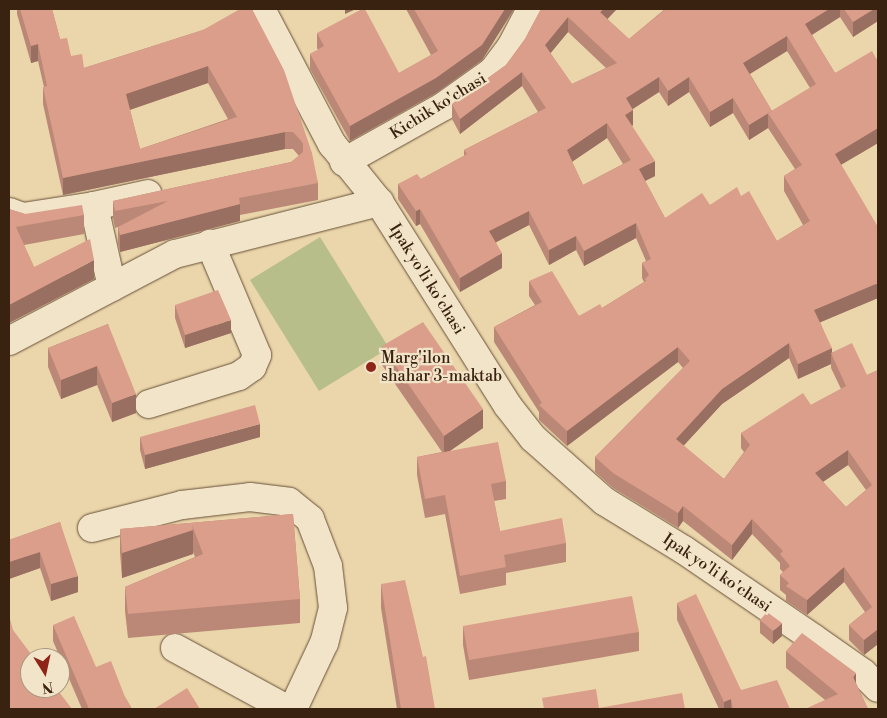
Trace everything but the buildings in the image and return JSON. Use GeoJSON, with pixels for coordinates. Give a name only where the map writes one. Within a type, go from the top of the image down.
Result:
{"type":"FeatureCollection","features":[{"type":"Feature","properties":{"kind":"street","name":"Ipak yo'li ko'chasi"},"geometry":{"type":"LineString","coordinates":[[261,9],[313,112],[344,162],[379,202],[508,406],[558,462],[604,501],[684,550],[873,674]]}},
{"type":"Feature","properties":{"kind":"street","name":"Kichik ko'chasi"},"geometry":{"type":"LineString","coordinates":[[344,162],[444,106],[493,71],[511,47],[531,9]]}},
{"type":"Feature","properties":{"kind":"street"},"geometry":{"type":"LineString","coordinates":[[9,212],[23,217],[94,206],[172,189]]}},
{"type":"Feature","properties":{"kind":"street"},"geometry":{"type":"LineString","coordinates":[[9,341],[175,254],[379,202]]}},
{"type":"Feature","properties":{"kind":"street"},"geometry":{"type":"LineString","coordinates":[[94,206],[112,287]]}},
{"type":"Feature","properties":{"kind":"street"},"geometry":{"type":"LineString","coordinates":[[149,404],[239,376],[252,367],[257,355],[210,244]]}},
{"type":"Feature","properties":{"kind":"street"},"geometry":{"type":"LineString","coordinates":[[92,528],[182,505],[250,497],[289,502],[310,519],[328,566],[333,608],[324,643],[293,709]]}},
{"type":"Feature","properties":{"kind":"street"},"geometry":{"type":"LineString","coordinates":[[175,648],[288,709]]}},
{"type":"Feature","properties":{"kind":"green space"},"geometry":{"type":"Polygon","coordinates":[[[320,237],[389,348],[319,391],[250,280],[320,237]]]}},
{"type":"Feature","properties":{"kind":"place","name":"Marg'ilon shahar 3-maktab"},"geometry":{"type":"Point","coordinates":[371,367]}}]}
